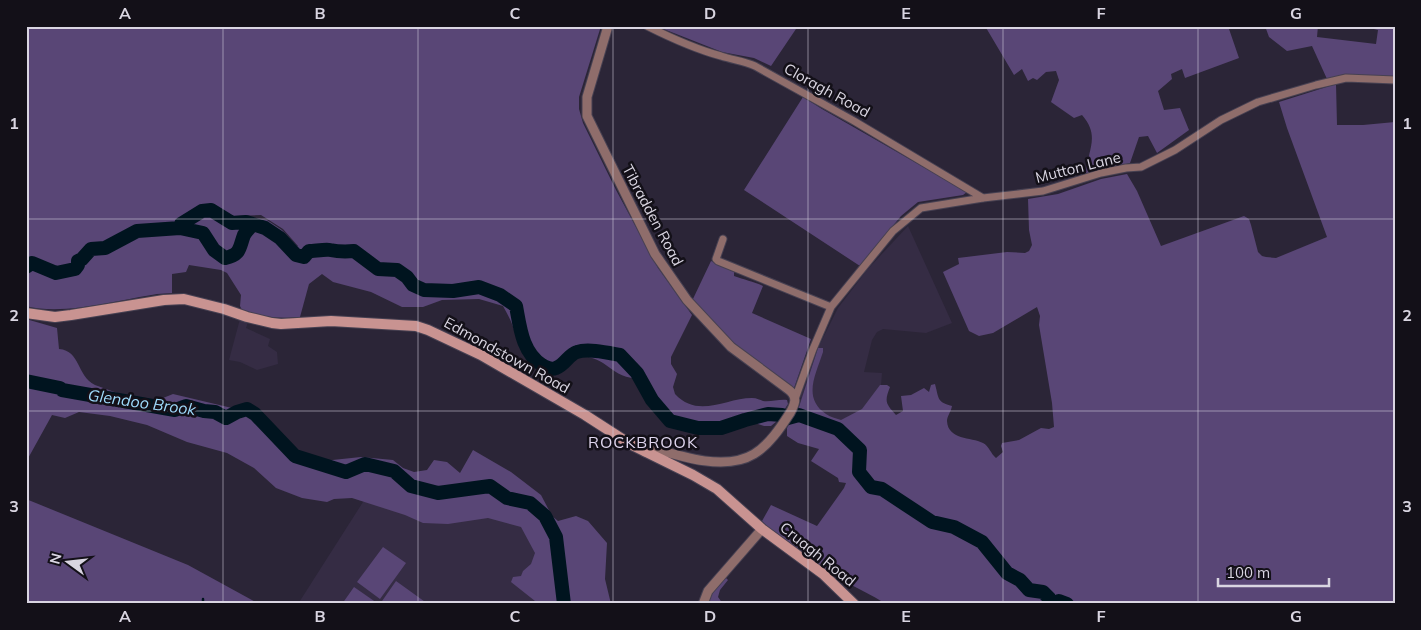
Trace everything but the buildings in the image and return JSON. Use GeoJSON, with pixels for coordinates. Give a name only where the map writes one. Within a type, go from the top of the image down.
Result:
{"type":"FeatureCollection","features":[{"type":"Feature","properties":{"kind":"main road","name":"Edmondstown Road"},"geometry":{"type":"LineString","coordinates":[[26,313],[55,316],[71,315],[164,300],[184,299],[266,322],[281,324],[331,321],[416,326],[481,355],[645,452],[717,489],[762,529]]}},
{"type":"Feature","properties":{"kind":"main road","name":"Cruagh Road"},"geometry":{"type":"LineString","coordinates":[[762,529],[823,574],[854,604]]}},
{"type":"Feature","properties":{"kind":"street","name":"Tibradden Road"},"geometry":{"type":"LineString","coordinates":[[608,26],[587,97],[586,108],[589,122],[656,254],[687,300],[731,348],[793,393],[795,398]]}},
{"type":"Feature","properties":{"kind":"street","name":"Cloragh Road"},"geometry":{"type":"LineString","coordinates":[[648,26],[688,45],[723,57],[739,59],[755,66],[854,121],[984,198]]}},
{"type":"Feature","properties":{"kind":"street","name":"Mutton Lane"},"geometry":{"type":"LineString","coordinates":[[795,398],[831,306],[893,231],[921,208],[984,198],[1043,192],[1101,174],[1126,168],[1142,167],[1175,150],[1221,120],[1256,103],[1346,78],[1395,80]]}},
{"type":"Feature","properties":{"kind":"street"},"geometry":{"type":"LineString","coordinates":[[723,239],[716,256],[718,261],[831,306]]}},
{"type":"Feature","properties":{"kind":"street"},"geometry":{"type":"LineString","coordinates":[[645,452],[653,448],[678,456],[715,463],[732,461],[752,455],[765,445],[781,426],[793,408],[795,398]]}},
{"type":"Feature","properties":{"kind":"street"},"geometry":{"type":"LineString","coordinates":[[703,604],[708,591],[762,529]]}},
{"type":"Feature","properties":{"kind":"shaded area"},"geometry":{"type":"Polygon","coordinates":[[[26,26],[601,26],[579,97],[579,109],[583,123],[616,190],[658,268],[692,315],[671,357],[671,364],[677,374],[673,387],[675,394],[693,405],[703,406],[752,398],[763,401],[787,400],[788,404],[777,421],[771,426],[752,422],[732,421],[702,430],[690,430],[667,422],[657,416],[650,405],[645,390],[636,378],[622,375],[597,360],[577,354],[563,369],[554,372],[531,361],[520,348],[503,306],[479,299],[442,300],[423,307],[402,307],[371,292],[333,282],[322,274],[309,284],[300,317],[271,317],[242,310],[240,306],[241,295],[227,273],[221,270],[189,265],[186,272],[172,274],[172,293],[74,308],[41,309],[26,306],[26,26]],[[208,207],[232,217],[245,216],[267,220],[282,230],[298,246],[283,229],[261,215],[232,216],[208,207]]]}},
{"type":"Feature","properties":{"kind":"shaded area"},"geometry":{"type":"Polygon","coordinates":[[[656,26],[798,26],[771,66],[754,58],[722,52],[656,26]]]}},
{"type":"Feature","properties":{"kind":"shaded area"},"geometry":{"type":"Polygon","coordinates":[[[985,26],[1236,26],[1229,29],[1239,58],[1185,78],[1182,69],[1171,74],[1172,79],[1158,91],[1164,110],[1180,108],[1189,130],[1157,153],[1148,136],[1139,137],[1130,163],[1086,174],[1092,144],[1091,130],[1082,115],[1074,118],[1051,102],[1059,80],[1056,71],[1046,72],[1037,80],[1033,78],[1028,81],[1022,69],[1014,75],[985,26]]]}},
{"type":"Feature","properties":{"kind":"shaded area"},"geometry":{"type":"Polygon","coordinates":[[[1265,26],[1318,26],[1317,37],[1376,44],[1378,30],[1361,26],[1395,26],[1395,76],[1380,77],[1350,74],[1327,79],[1312,46],[1287,51],[1269,37],[1265,26]]]}},
{"type":"Feature","properties":{"kind":"shaded area"},"geometry":{"type":"Polygon","coordinates":[[[1336,84],[1337,125],[1395,122],[1395,604],[886,604],[811,560],[789,545],[762,521],[771,505],[817,526],[846,483],[839,482],[838,478],[811,461],[819,449],[798,443],[787,436],[787,428],[798,410],[818,348],[823,348],[823,352],[813,385],[814,401],[826,414],[841,420],[862,409],[880,385],[890,387],[887,402],[896,415],[903,411],[901,396],[911,395],[924,388],[929,392],[931,385],[935,384],[939,399],[952,406],[947,421],[951,432],[983,443],[996,458],[1003,452],[1002,443],[1019,440],[1041,428],[1049,429],[1054,427],[1052,403],[1039,325],[1040,316],[1037,307],[993,333],[979,336],[969,331],[943,272],[959,264],[958,258],[1007,252],[1025,253],[1029,251],[1032,245],[1029,230],[1028,199],[1058,194],[1101,179],[1127,174],[1137,191],[1161,246],[1244,216],[1249,219],[1258,252],[1262,256],[1276,258],[1327,237],[1279,102],[1336,84]]]}},
{"type":"Feature","properties":{"kind":"shaded area"},"geometry":{"type":"Polygon","coordinates":[[[803,97],[967,192],[963,195],[918,202],[901,216],[860,266],[744,190],[803,97]]]}},
{"type":"Feature","properties":{"kind":"shaded area"},"geometry":{"type":"Polygon","coordinates":[[[908,226],[952,323],[926,333],[883,329],[877,332],[872,340],[864,372],[882,373],[877,436],[799,415],[801,395],[818,348],[838,308],[867,270],[908,226]]]}},
{"type":"Feature","properties":{"kind":"shaded area"},"geometry":{"type":"Polygon","coordinates":[[[711,261],[734,270],[734,276],[763,286],[752,313],[811,339],[794,388],[743,352],[692,301],[711,261]]]}},
{"type":"Feature","properties":{"kind":"shaded area"},"geometry":{"type":"Polygon","coordinates":[[[26,319],[57,328],[59,349],[71,354],[84,375],[95,385],[148,404],[173,394],[232,408],[245,406],[256,408],[289,443],[307,457],[323,461],[361,457],[393,460],[403,468],[414,472],[427,470],[434,460],[447,462],[460,473],[473,450],[511,472],[541,495],[552,516],[558,521],[576,516],[588,521],[607,543],[605,579],[611,604],[541,604],[511,582],[513,577],[521,576],[523,571],[531,564],[535,553],[521,527],[488,518],[448,524],[423,523],[405,515],[352,498],[334,499],[327,502],[302,498],[276,488],[254,468],[227,453],[187,442],[147,425],[110,416],[79,412],[65,418],[52,415],[26,462],[26,319]]]}},
{"type":"Feature","properties":{"kind":"shaded area"},"geometry":{"type":"Polygon","coordinates":[[[240,319],[248,322],[246,328],[270,339],[268,346],[277,352],[278,364],[257,370],[240,362],[229,360],[240,319]]]}},
{"type":"Feature","properties":{"kind":"shaded area"},"geometry":{"type":"Polygon","coordinates":[[[411,486],[507,498],[564,604],[298,604],[363,502],[411,486]]]}},
{"type":"Feature","properties":{"kind":"shaded area"},"geometry":{"type":"Polygon","coordinates":[[[26,499],[188,565],[259,604],[26,604],[26,499]]]}},
{"type":"Feature","properties":{"kind":"shaded area"},"geometry":{"type":"Polygon","coordinates":[[[383,547],[406,563],[380,599],[357,582],[383,547]]]}},
{"type":"Feature","properties":{"kind":"shaded area"},"geometry":{"type":"Polygon","coordinates":[[[724,576],[728,580],[720,590],[718,597],[723,604],[706,604],[707,598],[724,576]]]}},
{"type":"Feature","properties":{"kind":"shaded area"},"geometry":{"type":"Polygon","coordinates":[[[396,581],[428,604],[380,604],[396,581]]]}},
{"type":"Feature","properties":{"kind":"shaded area"},"geometry":{"type":"Polygon","coordinates":[[[354,587],[377,603],[377,604],[342,604],[354,587]]]}},
{"type":"Feature","properties":{"kind":"waterway"},"geometry":{"type":"LineString","coordinates":[[180,228],[181,224],[202,211],[211,210],[232,223],[246,222],[265,228],[280,238],[296,255],[304,257],[309,251],[323,250],[354,251],[378,269],[397,270],[407,277],[413,285],[424,290],[453,291],[479,287],[500,295],[516,306],[523,338],[535,360],[552,369],[562,365],[574,353],[582,351],[598,351],[620,355],[637,373],[652,400],[670,421],[698,428],[721,428],[768,414],[782,415],[788,418],[799,415],[838,429],[860,450],[859,472],[871,487],[882,489],[932,522],[954,527],[982,542],[1007,573],[1020,580],[1029,590],[1043,592],[1052,604]]}},
{"type":"Feature","properties":{"kind":"waterway"},"geometry":{"type":"LineString","coordinates":[[26,267],[32,263],[56,273],[75,269],[78,261],[91,249],[105,248],[137,231],[180,228],[203,233],[214,250],[225,258],[237,253],[244,235],[252,225]]}},
{"type":"Feature","properties":{"kind":"waterway","name":"Glendoo Brook"},"geometry":{"type":"LineString","coordinates":[[26,381],[62,390],[175,410],[186,406],[215,412],[226,418],[247,409],[255,414],[295,456],[346,472],[365,464],[394,471],[411,486],[438,493],[490,486],[507,498],[530,503],[545,516],[556,537],[564,604]]}},
{"type":"Feature","properties":{"kind":"waterway"},"geometry":{"type":"LineString","coordinates":[[203,599],[203,604]]}},
{"type":"Feature","properties":{"kind":"waterway"},"geometry":{"type":"LineString","coordinates":[[1056,604],[1059,601],[1067,604]]}},
{"type":"Feature","properties":{"kind":"district","name":"ROCKBROOK"},"geometry":{"type":"Point","coordinates":[643,442]}}]}
